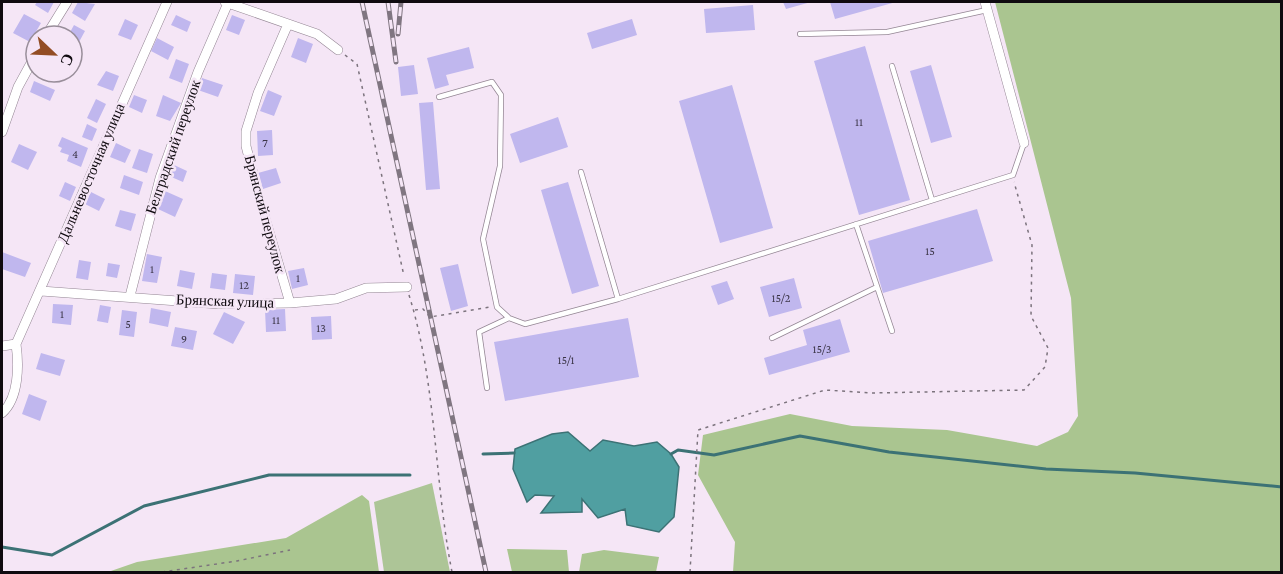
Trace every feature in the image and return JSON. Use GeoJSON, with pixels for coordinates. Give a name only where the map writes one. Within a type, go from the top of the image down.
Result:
{"type":"FeatureCollection","features":[{"type":"Feature","properties":{"kind":"street"},"geometry":{"type":"LineString","coordinates":[[54,24],[68,2]]}},
{"type":"Feature","properties":{"kind":"street","name":"Дальневосточная улица"},"geometry":{"type":"LineString","coordinates":[[15,344],[41,291],[167,2]]}},
{"type":"Feature","properties":{"kind":"street"},"geometry":{"type":"LineString","coordinates":[[226,2],[317,34],[338,50]]}},
{"type":"Feature","properties":{"kind":"street","name":"Белградский переулок"},"geometry":{"type":"LineString","coordinates":[[130,296],[160,178],[226,2]]}},
{"type":"Feature","properties":{"kind":"street"},"geometry":{"type":"LineString","coordinates":[[986,6],[1024,143]]}},
{"type":"Feature","properties":{"kind":"street","name":"Брянский переулок"},"geometry":{"type":"LineString","coordinates":[[288,24],[258,93],[246,131],[246,146],[290,303]]}},
{"type":"Feature","properties":{"kind":"street"},"geometry":{"type":"LineString","coordinates":[[2,132],[24,76]]}},
{"type":"Feature","properties":{"kind":"street","name":"Брянская улица"},"geometry":{"type":"LineString","coordinates":[[41,291],[219,304],[290,303],[336,298],[366,288],[407,287]]}},
{"type":"Feature","properties":{"kind":"street"},"geometry":{"type":"LineString","coordinates":[[2,346],[15,344],[18,362],[15,387],[2,413]]}},
{"type":"Feature","properties":{"kind":"lane"},"geometry":{"type":"LineString","coordinates":[[800,34],[887,32],[986,6]]}},
{"type":"Feature","properties":{"kind":"lane"},"geometry":{"type":"LineString","coordinates":[[892,66],[932,200]]}},
{"type":"Feature","properties":{"kind":"lane"},"geometry":{"type":"LineString","coordinates":[[440,97],[492,82],[501,95],[500,166],[483,239],[497,307],[509,318],[525,324],[618,299],[1012,175],[1024,143]]}},
{"type":"Feature","properties":{"kind":"lane"},"geometry":{"type":"LineString","coordinates":[[581,172],[618,299]]}},
{"type":"Feature","properties":{"kind":"lane"},"geometry":{"type":"LineString","coordinates":[[856,224],[892,331]]}},
{"type":"Feature","properties":{"kind":"lane"},"geometry":{"type":"LineString","coordinates":[[772,338],[877,287]]}},
{"type":"Feature","properties":{"kind":"lane"},"geometry":{"type":"LineString","coordinates":[[487,388],[479,332],[509,318]]}},
{"type":"Feature","properties":{"kind":"path"},"geometry":{"type":"LineString","coordinates":[[338,50],[357,64],[414,310],[438,451],[445,537],[452,573]]}},
{"type":"Feature","properties":{"kind":"path"},"geometry":{"type":"LineString","coordinates":[[690,573],[698,430],[825,390],[871,393],[1024,390],[1045,367],[1048,348],[1031,316],[1032,245],[1012,175]]}},
{"type":"Feature","properties":{"kind":"path"},"geometry":{"type":"LineString","coordinates":[[414,310],[423,309],[430,317],[497,307]]}},
{"type":"Feature","properties":{"kind":"path"},"geometry":{"type":"LineString","coordinates":[[162,573],[290,550]]}},
{"type":"Feature","properties":{"kind":"shaded area"},"geometry":{"type":"Polygon","coordinates":[[[995,2],[1281,2],[1281,572],[733,572],[735,542],[698,475],[703,435],[790,414],[852,426],[947,430],[1037,446],[1068,432],[1078,416],[1071,298],[995,2]]]}},
{"type":"Feature","properties":{"kind":"shaded area"},"geometry":{"type":"Polygon","coordinates":[[[568,432],[590,451],[603,440],[634,446],[657,442],[671,454],[679,467],[674,517],[659,532],[627,525],[625,509],[598,518],[582,499],[582,512],[541,513],[554,496],[535,495],[527,502],[513,469],[515,449],[552,434],[568,432]]]}},
{"type":"Feature","properties":{"kind":"shaded area"},"geometry":{"type":"Polygon","coordinates":[[[432,483],[450,572],[384,572],[374,502],[432,483]]]}},
{"type":"Feature","properties":{"kind":"shaded area"},"geometry":{"type":"Polygon","coordinates":[[[362,495],[369,501],[379,572],[108,572],[137,562],[286,538],[362,495]]]}},
{"type":"Feature","properties":{"kind":"shaded area"},"geometry":{"type":"Polygon","coordinates":[[[507,549],[567,550],[569,572],[512,572],[507,549]]]}},
{"type":"Feature","properties":{"kind":"shaded area"},"geometry":{"type":"Polygon","coordinates":[[[604,550],[659,557],[656,572],[579,572],[582,554],[604,550]]]}},
{"type":"Feature","properties":{"kind":"building"},"geometry":{"type":"Polygon","coordinates":[[[37,2],[54,2],[48,13],[35,5],[37,2]]]}},
{"type":"Feature","properties":{"kind":"building"},"geometry":{"type":"Polygon","coordinates":[[[78,2],[95,4],[85,21],[72,13],[78,2]]]}},
{"type":"Feature","properties":{"kind":"building"},"geometry":{"type":"Polygon","coordinates":[[[783,2],[811,2],[786,9],[783,2]]]}},
{"type":"Feature","properties":{"kind":"building"},"geometry":{"type":"Polygon","coordinates":[[[830,2],[896,2],[835,19],[830,2]]]}},
{"type":"Feature","properties":{"kind":"building"},"geometry":{"type":"Polygon","coordinates":[[[753,5],[755,30],[706,33],[704,9],[753,5]]]}},
{"type":"Feature","properties":{"kind":"building"},"geometry":{"type":"Polygon","coordinates":[[[24,14],[41,23],[24,24],[24,39],[13,33],[24,14]]]}},
{"type":"Feature","properties":{"kind":"building"},"geometry":{"type":"Polygon","coordinates":[[[176,15],[191,22],[187,32],[171,25],[176,15]]]}},
{"type":"Feature","properties":{"kind":"building"},"geometry":{"type":"Polygon","coordinates":[[[232,15],[245,20],[239,35],[226,30],[232,15]]]}},
{"type":"Feature","properties":{"kind":"building"},"geometry":{"type":"Polygon","coordinates":[[[125,19],[138,25],[131,40],[118,35],[125,19]]]}},
{"type":"Feature","properties":{"kind":"building"},"geometry":{"type":"Polygon","coordinates":[[[632,19],[637,35],[592,49],[587,33],[632,19]]]}},
{"type":"Feature","properties":{"kind":"building"},"geometry":{"type":"Polygon","coordinates":[[[157,38],[174,47],[168,60],[151,51],[157,38]]]}},
{"type":"Feature","properties":{"kind":"building"},"geometry":{"type":"Polygon","coordinates":[[[298,38],[313,44],[306,63],[291,57],[298,38]]]}},
{"type":"Feature","properties":{"kind":"building"},"geometry":{"type":"Polygon","coordinates":[[[865,46],[910,200],[859,215],[814,61],[865,46]]]}},
{"type":"Feature","properties":{"kind":"building"},"geometry":{"type":"Polygon","coordinates":[[[469,47],[474,68],[446,75],[449,85],[435,89],[427,58],[469,47]]]}},
{"type":"Feature","properties":{"kind":"building"},"geometry":{"type":"Polygon","coordinates":[[[176,59],[189,64],[182,83],[169,78],[176,59]]]}},
{"type":"Feature","properties":{"kind":"building"},"geometry":{"type":"Polygon","coordinates":[[[414,65],[418,94],[401,96],[398,67],[414,65]]]}},
{"type":"Feature","properties":{"kind":"building"},"geometry":{"type":"Polygon","coordinates":[[[931,65],[952,137],[931,143],[910,71],[931,65]]]}},
{"type":"Feature","properties":{"kind":"building"},"geometry":{"type":"Polygon","coordinates":[[[106,71],[119,76],[113,91],[97,85],[106,71]]]}},
{"type":"Feature","properties":{"kind":"building"},"geometry":{"type":"Polygon","coordinates":[[[202,78],[223,85],[218,97],[198,90],[202,78]]]}},
{"type":"Feature","properties":{"kind":"building"},"geometry":{"type":"Polygon","coordinates":[[[33,84],[41,84],[55,90],[50,101],[30,92],[33,84]]]}},
{"type":"Feature","properties":{"kind":"building"},"geometry":{"type":"Polygon","coordinates":[[[732,85],[773,228],[720,243],[679,101],[732,85]]]}},
{"type":"Feature","properties":{"kind":"building"},"geometry":{"type":"Polygon","coordinates":[[[268,90],[282,96],[274,116],[260,111],[268,90]]]}},
{"type":"Feature","properties":{"kind":"building"},"geometry":{"type":"Polygon","coordinates":[[[134,95],[147,100],[142,113],[129,107],[134,95]]]}},
{"type":"Feature","properties":{"kind":"building"},"geometry":{"type":"Polygon","coordinates":[[[163,95],[181,103],[170,121],[156,116],[163,95]]]}},
{"type":"Feature","properties":{"kind":"building"},"geometry":{"type":"Polygon","coordinates":[[[96,99],[106,104],[97,123],[87,118],[96,99]]]}},
{"type":"Feature","properties":{"kind":"building"},"geometry":{"type":"Polygon","coordinates":[[[433,102],[440,189],[426,190],[419,103],[433,102]]]}},
{"type":"Feature","properties":{"kind":"building"},"geometry":{"type":"Polygon","coordinates":[[[558,117],[568,147],[520,163],[510,134],[558,117]]]}},
{"type":"Feature","properties":{"kind":"building"},"geometry":{"type":"Polygon","coordinates":[[[87,124],[97,129],[92,141],[82,137],[87,124]]]}},
{"type":"Feature","properties":{"kind":"building"},"geometry":{"type":"Polygon","coordinates":[[[272,130],[273,155],[258,156],[257,131],[272,130]]]}},
{"type":"Feature","properties":{"kind":"building"},"geometry":{"type":"Polygon","coordinates":[[[62,137],[88,148],[81,167],[67,161],[69,155],[60,152],[62,148],[58,146],[62,137]]]}},
{"type":"Feature","properties":{"kind":"building"},"geometry":{"type":"Polygon","coordinates":[[[116,143],[131,150],[125,163],[110,157],[116,143]]]}},
{"type":"Feature","properties":{"kind":"building"},"geometry":{"type":"Polygon","coordinates":[[[19,144],[37,152],[28,170],[11,162],[19,144]]]}},
{"type":"Feature","properties":{"kind":"building"},"geometry":{"type":"Polygon","coordinates":[[[139,149],[153,154],[147,173],[132,168],[139,149]]]}},
{"type":"Feature","properties":{"kind":"building"},"geometry":{"type":"Polygon","coordinates":[[[174,165],[187,171],[183,182],[169,176],[174,165]]]}},
{"type":"Feature","properties":{"kind":"building"},"geometry":{"type":"Polygon","coordinates":[[[276,168],[281,183],[263,189],[258,173],[276,168]]]}},
{"type":"Feature","properties":{"kind":"building"},"geometry":{"type":"Polygon","coordinates":[[[124,175],[143,182],[139,195],[120,188],[124,175]]]}},
{"type":"Feature","properties":{"kind":"building"},"geometry":{"type":"Polygon","coordinates":[[[65,182],[76,187],[70,201],[59,196],[65,182]]]}},
{"type":"Feature","properties":{"kind":"building"},"geometry":{"type":"Polygon","coordinates":[[[568,182],[599,286],[572,294],[541,190],[568,182]]]}},
{"type":"Feature","properties":{"kind":"building"},"geometry":{"type":"Polygon","coordinates":[[[165,191],[183,199],[175,217],[158,209],[165,191]]]}},
{"type":"Feature","properties":{"kind":"building"},"geometry":{"type":"Polygon","coordinates":[[[91,192],[105,199],[99,211],[85,204],[91,192]]]}},
{"type":"Feature","properties":{"kind":"building"},"geometry":{"type":"Polygon","coordinates":[[[977,209],[993,261],[883,293],[868,241],[977,209]]]}},
{"type":"Feature","properties":{"kind":"building"},"geometry":{"type":"Polygon","coordinates":[[[120,210],[136,214],[131,231],[115,226],[120,210]]]}},
{"type":"Feature","properties":{"kind":"building"},"geometry":{"type":"Polygon","coordinates":[[[2,252],[31,263],[25,277],[2,269],[2,252]]]}},
{"type":"Feature","properties":{"kind":"building"},"geometry":{"type":"Polygon","coordinates":[[[147,254],[162,257],[157,283],[142,281],[147,254]]]}},
{"type":"Feature","properties":{"kind":"building"},"geometry":{"type":"Polygon","coordinates":[[[79,260],[91,262],[88,280],[76,278],[79,260]]]}},
{"type":"Feature","properties":{"kind":"building"},"geometry":{"type":"Polygon","coordinates":[[[108,263],[120,265],[117,278],[106,276],[108,263]]]}},
{"type":"Feature","properties":{"kind":"building"},"geometry":{"type":"Polygon","coordinates":[[[458,264],[468,306],[451,311],[440,268],[458,264]]]}},
{"type":"Feature","properties":{"kind":"building"},"geometry":{"type":"Polygon","coordinates":[[[304,268],[308,285],[292,289],[288,271],[304,268]]]}},
{"type":"Feature","properties":{"kind":"building"},"geometry":{"type":"Polygon","coordinates":[[[180,270],[195,273],[192,289],[177,286],[180,270]]]}},
{"type":"Feature","properties":{"kind":"building"},"geometry":{"type":"Polygon","coordinates":[[[212,273],[227,275],[225,290],[210,288],[212,273]]]}},
{"type":"Feature","properties":{"kind":"building"},"geometry":{"type":"Polygon","coordinates":[[[235,274],[255,276],[253,295],[233,293],[235,274]]]}},
{"type":"Feature","properties":{"kind":"building"},"geometry":{"type":"Polygon","coordinates":[[[794,278],[802,308],[769,317],[760,287],[794,278]]]}},
{"type":"Feature","properties":{"kind":"building"},"geometry":{"type":"Polygon","coordinates":[[[727,281],[734,299],[718,305],[711,286],[727,281]]]}},
{"type":"Feature","properties":{"kind":"building"},"geometry":{"type":"Polygon","coordinates":[[[53,304],[73,305],[71,325],[52,323],[53,304]]]}},
{"type":"Feature","properties":{"kind":"building"},"geometry":{"type":"Polygon","coordinates":[[[100,305],[111,307],[108,323],[97,321],[100,305]]]}},
{"type":"Feature","properties":{"kind":"building"},"geometry":{"type":"Polygon","coordinates":[[[151,308],[171,312],[168,327],[149,323],[151,308]]]}},
{"type":"Feature","properties":{"kind":"building"},"geometry":{"type":"Polygon","coordinates":[[[285,309],[286,331],[266,332],[265,310],[285,309]]]}},
{"type":"Feature","properties":{"kind":"building"},"geometry":{"type":"Polygon","coordinates":[[[122,310],[137,312],[134,337],[119,335],[122,310]]]}},
{"type":"Feature","properties":{"kind":"building"},"geometry":{"type":"Polygon","coordinates":[[[224,312],[245,322],[233,344],[213,334],[224,312]]]}},
{"type":"Feature","properties":{"kind":"building"},"geometry":{"type":"Polygon","coordinates":[[[331,316],[332,339],[312,340],[311,317],[331,316]]]}},
{"type":"Feature","properties":{"kind":"building"},"geometry":{"type":"Polygon","coordinates":[[[628,318],[639,377],[505,401],[494,342],[628,318]]]}},
{"type":"Feature","properties":{"kind":"building"},"geometry":{"type":"Polygon","coordinates":[[[840,319],[850,352],[769,375],[764,358],[807,345],[803,330],[840,319]]]}},
{"type":"Feature","properties":{"kind":"building"},"geometry":{"type":"Polygon","coordinates":[[[175,327],[197,331],[193,350],[171,346],[175,327]]]}},
{"type":"Feature","properties":{"kind":"building"},"geometry":{"type":"Polygon","coordinates":[[[41,353],[65,360],[60,376],[36,369],[41,353]]]}},
{"type":"Feature","properties":{"kind":"building"},"geometry":{"type":"Polygon","coordinates":[[[29,394],[47,401],[40,421],[22,414],[29,394]]]}},
{"type":"Feature","properties":{"kind":"waterway"},"geometry":{"type":"LineString","coordinates":[[671,454],[678,450],[714,455],[800,436],[889,452],[1046,469],[1135,473],[1282,487]]}},
{"type":"Feature","properties":{"kind":"waterway"},"geometry":{"type":"LineString","coordinates":[[483,454],[514,453]]}},
{"type":"Feature","properties":{"kind":"waterway"},"geometry":{"type":"LineString","coordinates":[[2,547],[52,555],[144,506],[269,475],[410,475]]}},
{"type":"Feature","properties":{"kind":"railway"},"geometry":{"type":"LineString","coordinates":[[362,2],[486,572]]}},
{"type":"Feature","properties":{"kind":"railway"},"geometry":{"type":"LineString","coordinates":[[388,2],[396,62]]}},
{"type":"Feature","properties":{"kind":"railway"},"geometry":{"type":"LineString","coordinates":[[398,34],[401,2]]}}]}
